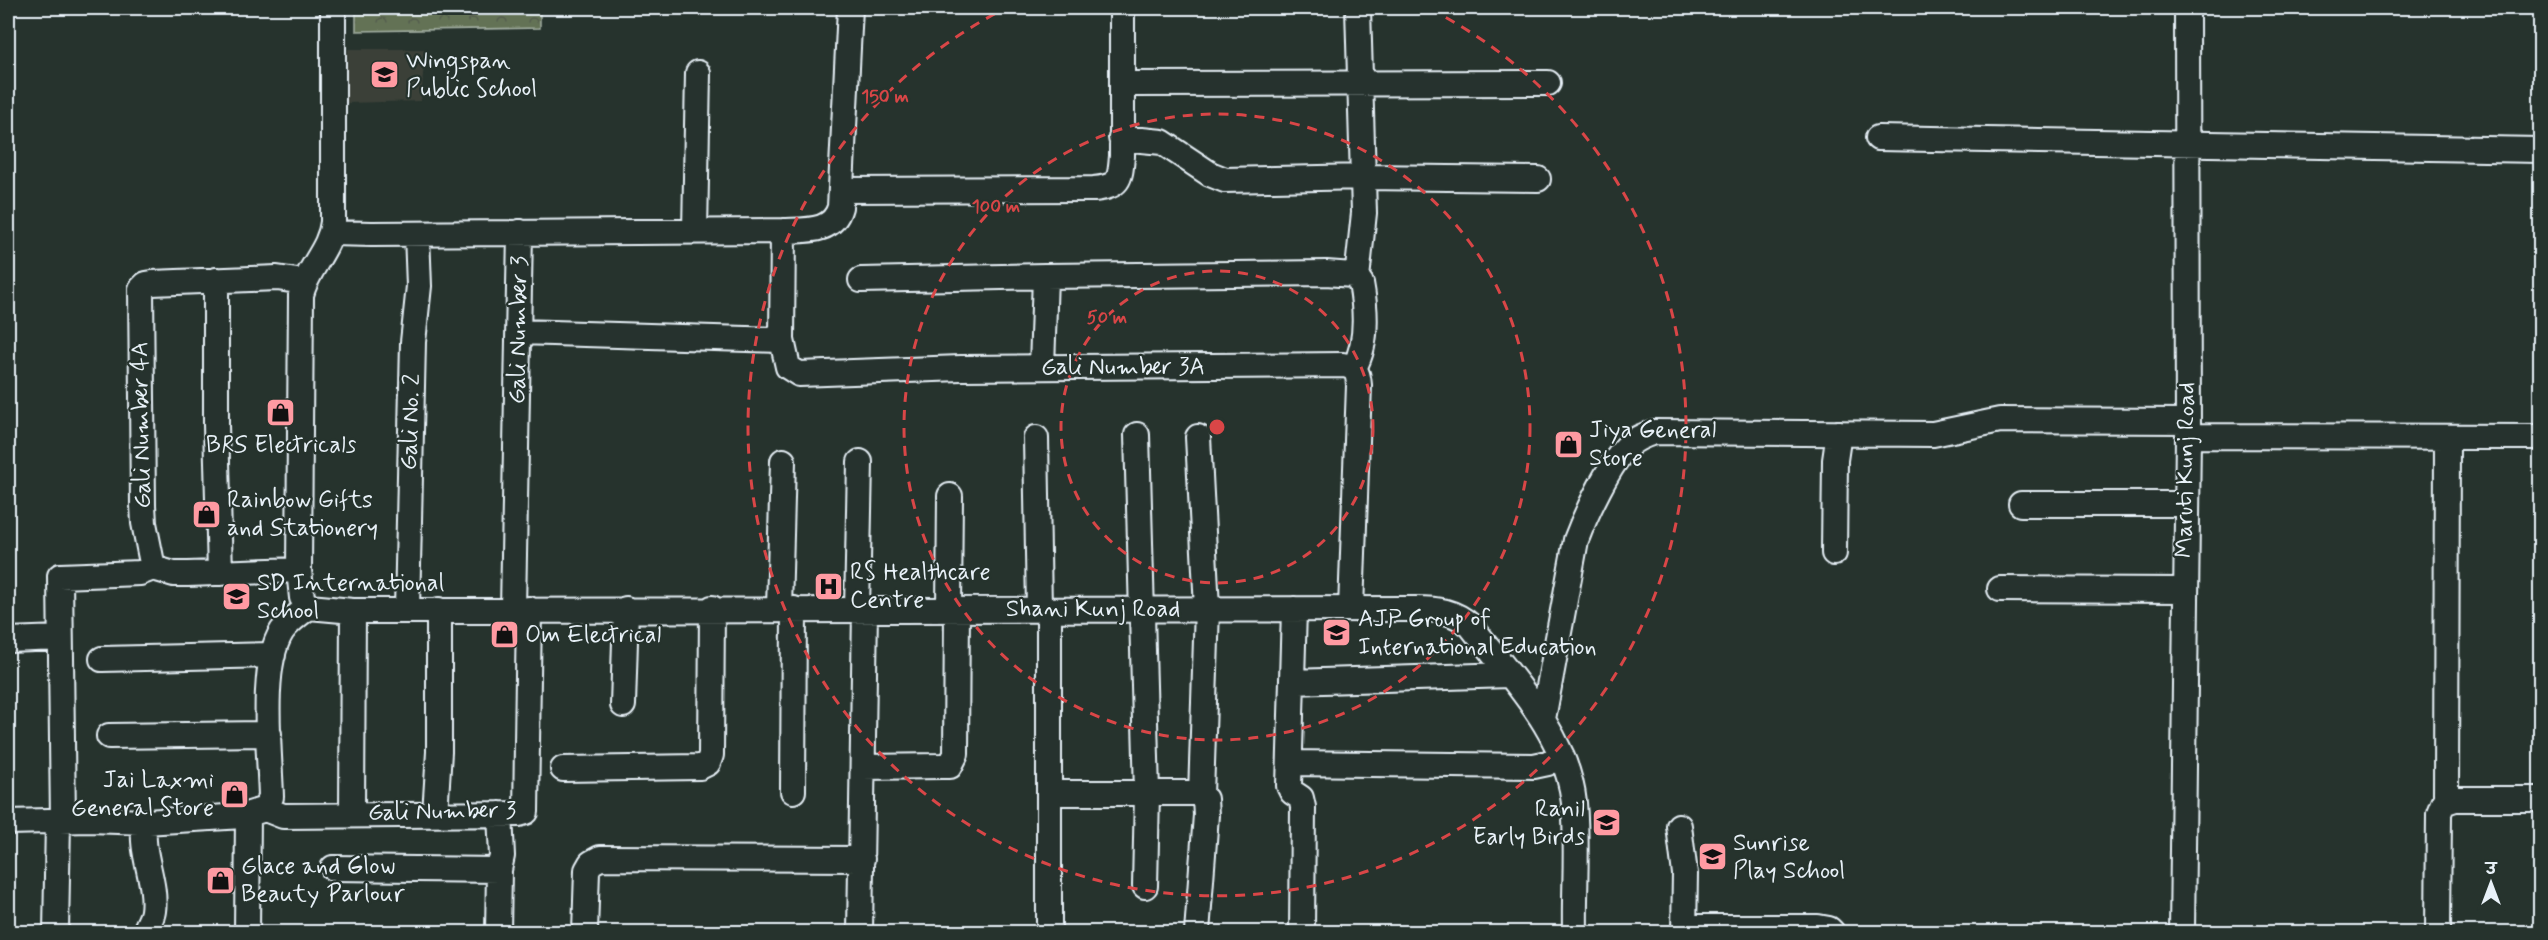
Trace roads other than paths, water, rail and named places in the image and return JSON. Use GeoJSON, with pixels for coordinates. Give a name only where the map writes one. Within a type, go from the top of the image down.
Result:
{"type":"FeatureCollection","features":[{"type":"Feature","properties":{"kind":"street"},"geometry":{"type":"LineString","coordinates":[[247,933],[257,812],[271,797],[269,734],[273,655],[283,630],[293,618],[309,607],[302,598],[299,570],[301,295],[304,282],[332,233],[333,8]]}},
{"type":"Feature","properties":{"kind":"street"},"geometry":{"type":"LineString","coordinates":[[332,233],[783,231],[810,230],[831,223],[838,215],[840,207],[850,8]]}},
{"type":"Feature","properties":{"kind":"street"},"geometry":{"type":"LineString","coordinates":[[841,190],[1104,188],[1117,182],[1120,175],[1123,84],[1122,8]]}},
{"type":"Feature","properties":{"kind":"street"},"geometry":{"type":"LineString","coordinates":[[1351,609],[1359,385],[1357,370],[1354,368],[1362,352],[1364,340],[1362,290],[1357,278],[1364,213],[1358,8]]}},
{"type":"Feature","properties":{"kind":"street","name":"Maruti Kunj Road"},"geometry":{"type":"LineString","coordinates":[[2182,933],[2188,429],[2187,8]]}},
{"type":"Feature","properties":{"kind":"street"},"geometry":{"type":"LineString","coordinates":[[695,231],[698,73]]}},
{"type":"Feature","properties":{"kind":"street"},"geometry":{"type":"LineString","coordinates":[[1123,84],[1548,83]]}},
{"type":"Feature","properties":{"kind":"street"},"geometry":{"type":"LineString","coordinates":[[1121,138],[1162,141],[1210,174],[1225,180],[1364,177],[1538,179]]}},
{"type":"Feature","properties":{"kind":"street"},"geometry":{"type":"LineString","coordinates":[[1878,138],[2541,150]]}},
{"type":"Feature","properties":{"kind":"street","name":"Gali Number 3A"},"geometry":{"type":"LineString","coordinates":[[783,231],[782,340],[788,367],[799,374],[1042,367],[1343,365],[1354,368]]}},
{"type":"Feature","properties":{"kind":"street","name":"Gali Number 3"},"geometry":{"type":"LineString","coordinates":[[8,822],[145,822],[257,812],[283,816],[523,814],[526,812],[528,804],[521,609],[520,232]]}},
{"type":"Feature","properties":{"kind":"street","name":"Gali No. 2"},"geometry":{"type":"LineString","coordinates":[[407,610],[413,342],[419,286],[417,234]]}},
{"type":"Feature","properties":{"kind":"street"},"geometry":{"type":"LineString","coordinates":[[861,280],[1326,273],[1346,274],[1357,278]]}},
{"type":"Feature","properties":{"kind":"street"},"geometry":{"type":"LineString","coordinates":[[1042,367],[1046,276]]}},
{"type":"Feature","properties":{"kind":"street"},"geometry":{"type":"LineString","coordinates":[[220,573],[216,425],[216,280],[277,278],[304,282]]}},
{"type":"Feature","properties":{"kind":"street","name":"Gali Number 4A"},"geometry":{"type":"LineString","coordinates":[[153,568],[144,523],[143,505],[140,293],[146,284],[216,280]]}},
{"type":"Feature","properties":{"kind":"street"},"geometry":{"type":"LineString","coordinates":[[520,332],[782,340]]}},
{"type":"Feature","properties":{"kind":"street"},"geometry":{"type":"LineString","coordinates":[[1543,719],[1576,540],[1592,502],[1628,445],[1654,432],[1933,434],[2008,420],[2188,429],[2447,437],[2541,437]]}},
{"type":"Feature","properties":{"kind":"street"},"geometry":{"type":"LineString","coordinates":[[1834,553],[1835,460],[1839,433]]}},
{"type":"Feature","properties":{"kind":"street"},"geometry":{"type":"LineString","coordinates":[[1137,435],[1147,793],[1145,886]]}},
{"type":"Feature","properties":{"kind":"street"},"geometry":{"type":"LineString","coordinates":[[1197,933],[1206,815],[1205,799],[1202,795],[1207,608],[1198,437]]}},
{"type":"Feature","properties":{"kind":"street"},"geometry":{"type":"LineString","coordinates":[[2446,801],[2447,437]]}},
{"type":"Feature","properties":{"kind":"street"},"geometry":{"type":"LineString","coordinates":[[1036,438],[1049,793],[1049,933]]}},
{"type":"Feature","properties":{"kind":"street"},"geometry":{"type":"LineString","coordinates":[[783,461],[793,791]]}},
{"type":"Feature","properties":{"kind":"street"},"geometry":{"type":"LineString","coordinates":[[860,462],[863,767],[860,933]]}},
{"type":"Feature","properties":{"kind":"street"},"geometry":{"type":"LineString","coordinates":[[863,767],[942,766],[950,765],[954,761],[956,754],[950,496]]}},
{"type":"Feature","properties":{"kind":"street"},"geometry":{"type":"LineString","coordinates":[[2021,504],[2186,504]]}},
{"type":"Feature","properties":{"kind":"street"},"geometry":{"type":"LineString","coordinates":[[56,933],[60,821],[60,576],[140,573],[153,568],[174,574],[299,570]]}},
{"type":"Feature","properties":{"kind":"street"},"geometry":{"type":"LineString","coordinates":[[2000,589],[2185,590]]}},
{"type":"Feature","properties":{"kind":"street","name":"Shani Kunj Road"},"geometry":{"type":"LineString","coordinates":[[309,607],[353,611],[1207,608],[1447,611],[1461,617],[1472,626],[1509,675]]}},
{"type":"Feature","properties":{"kind":"street"},"geometry":{"type":"LineString","coordinates":[[563,769],[700,767],[708,763],[711,755],[712,608]]}},
{"type":"Feature","properties":{"kind":"street"},"geometry":{"type":"LineString","coordinates":[[623,705],[626,609]]}},
{"type":"Feature","properties":{"kind":"street"},"geometry":{"type":"LineString","coordinates":[[1294,609],[1290,789],[1301,798],[1303,807],[1302,933]]}},
{"type":"Feature","properties":{"kind":"street"},"geometry":{"type":"LineString","coordinates":[[435,814],[439,752],[439,610]]}},
{"type":"Feature","properties":{"kind":"street"},"geometry":{"type":"LineString","coordinates":[[352,814],[353,611]]}},
{"type":"Feature","properties":{"kind":"street"},"geometry":{"type":"LineString","coordinates":[[8,640],[60,638]]}},
{"type":"Feature","properties":{"kind":"street"},"geometry":{"type":"LineString","coordinates":[[102,659],[273,655]]}},
{"type":"Feature","properties":{"kind":"street"},"geometry":{"type":"LineString","coordinates":[[1292,682],[1509,675],[1543,719],[1561,754],[1574,803],[1575,933]]}},
{"type":"Feature","properties":{"kind":"street"},"geometry":{"type":"LineString","coordinates":[[109,736],[269,734]]}},
{"type":"Feature","properties":{"kind":"street"},"geometry":{"type":"LineString","coordinates":[[1290,763],[1534,765],[1548,763],[1561,754]]}},
{"type":"Feature","properties":{"kind":"street"},"geometry":{"type":"LineString","coordinates":[[1049,793],[1197,793],[1202,795]]}},
{"type":"Feature","properties":{"kind":"street"},"geometry":{"type":"LineString","coordinates":[[2438,933],[2440,807],[2446,801],[2541,799]]}},
{"type":"Feature","properties":{"kind":"street"},"geometry":{"type":"LineString","coordinates":[[498,933],[499,870],[502,856],[500,814]]}},
{"type":"Feature","properties":{"kind":"street"},"geometry":{"type":"LineString","coordinates":[[145,822],[143,838],[154,903],[152,918],[145,933]]}},
{"type":"Feature","properties":{"kind":"street"},"geometry":{"type":"LineString","coordinates":[[1679,826],[1685,874],[1683,930],[1818,927],[1829,929],[1832,933]]}},
{"type":"Feature","properties":{"kind":"street"},"geometry":{"type":"LineString","coordinates":[[585,933],[587,870],[591,862],[600,858],[862,859]]}},
{"type":"Feature","properties":{"kind":"street"},"geometry":{"type":"LineString","coordinates":[[333,868],[499,870]]}},
{"type":"Feature","properties":{"kind":"place","name":"Wingspan Public School"},"geometry":{"type":"Point","coordinates":[385,75]}},
{"type":"Feature","properties":{"kind":"place","name":"BRS Electricals"},"geometry":{"type":"Point","coordinates":[281,412]}},
{"type":"Feature","properties":{"kind":"place","name":"Jiya General Store"},"geometry":{"type":"Point","coordinates":[1568,444]}},
{"type":"Feature","properties":{"kind":"place","name":"Rainbow Gifts and Stationery"},"geometry":{"type":"Point","coordinates":[206,514]}},
{"type":"Feature","properties":{"kind":"place","name":"RS Healthcare Centre"},"geometry":{"type":"Point","coordinates":[829,586]}},
{"type":"Feature","properties":{"kind":"place","name":"SD International School"},"geometry":{"type":"Point","coordinates":[236,597]}},
{"type":"Feature","properties":{"kind":"place","name":"AJP Group of International Education"},"geometry":{"type":"Point","coordinates":[1337,633]}},
{"type":"Feature","properties":{"kind":"place","name":"Om Electrical"},"geometry":{"type":"Point","coordinates":[504,635]}},
{"type":"Feature","properties":{"kind":"place","name":"Jai Laxmi General Store"},"geometry":{"type":"Point","coordinates":[235,794]}},
{"type":"Feature","properties":{"kind":"place","name":"Ranil Early Birds"},"geometry":{"type":"Point","coordinates":[1606,823]}},
{"type":"Feature","properties":{"kind":"place","name":"Sunrise Play School"},"geometry":{"type":"Point","coordinates":[1712,857]}},
{"type":"Feature","properties":{"kind":"place","name":"Glace and Glow Beauty Parlour"},"geometry":{"type":"Point","coordinates":[220,880]}}]}
